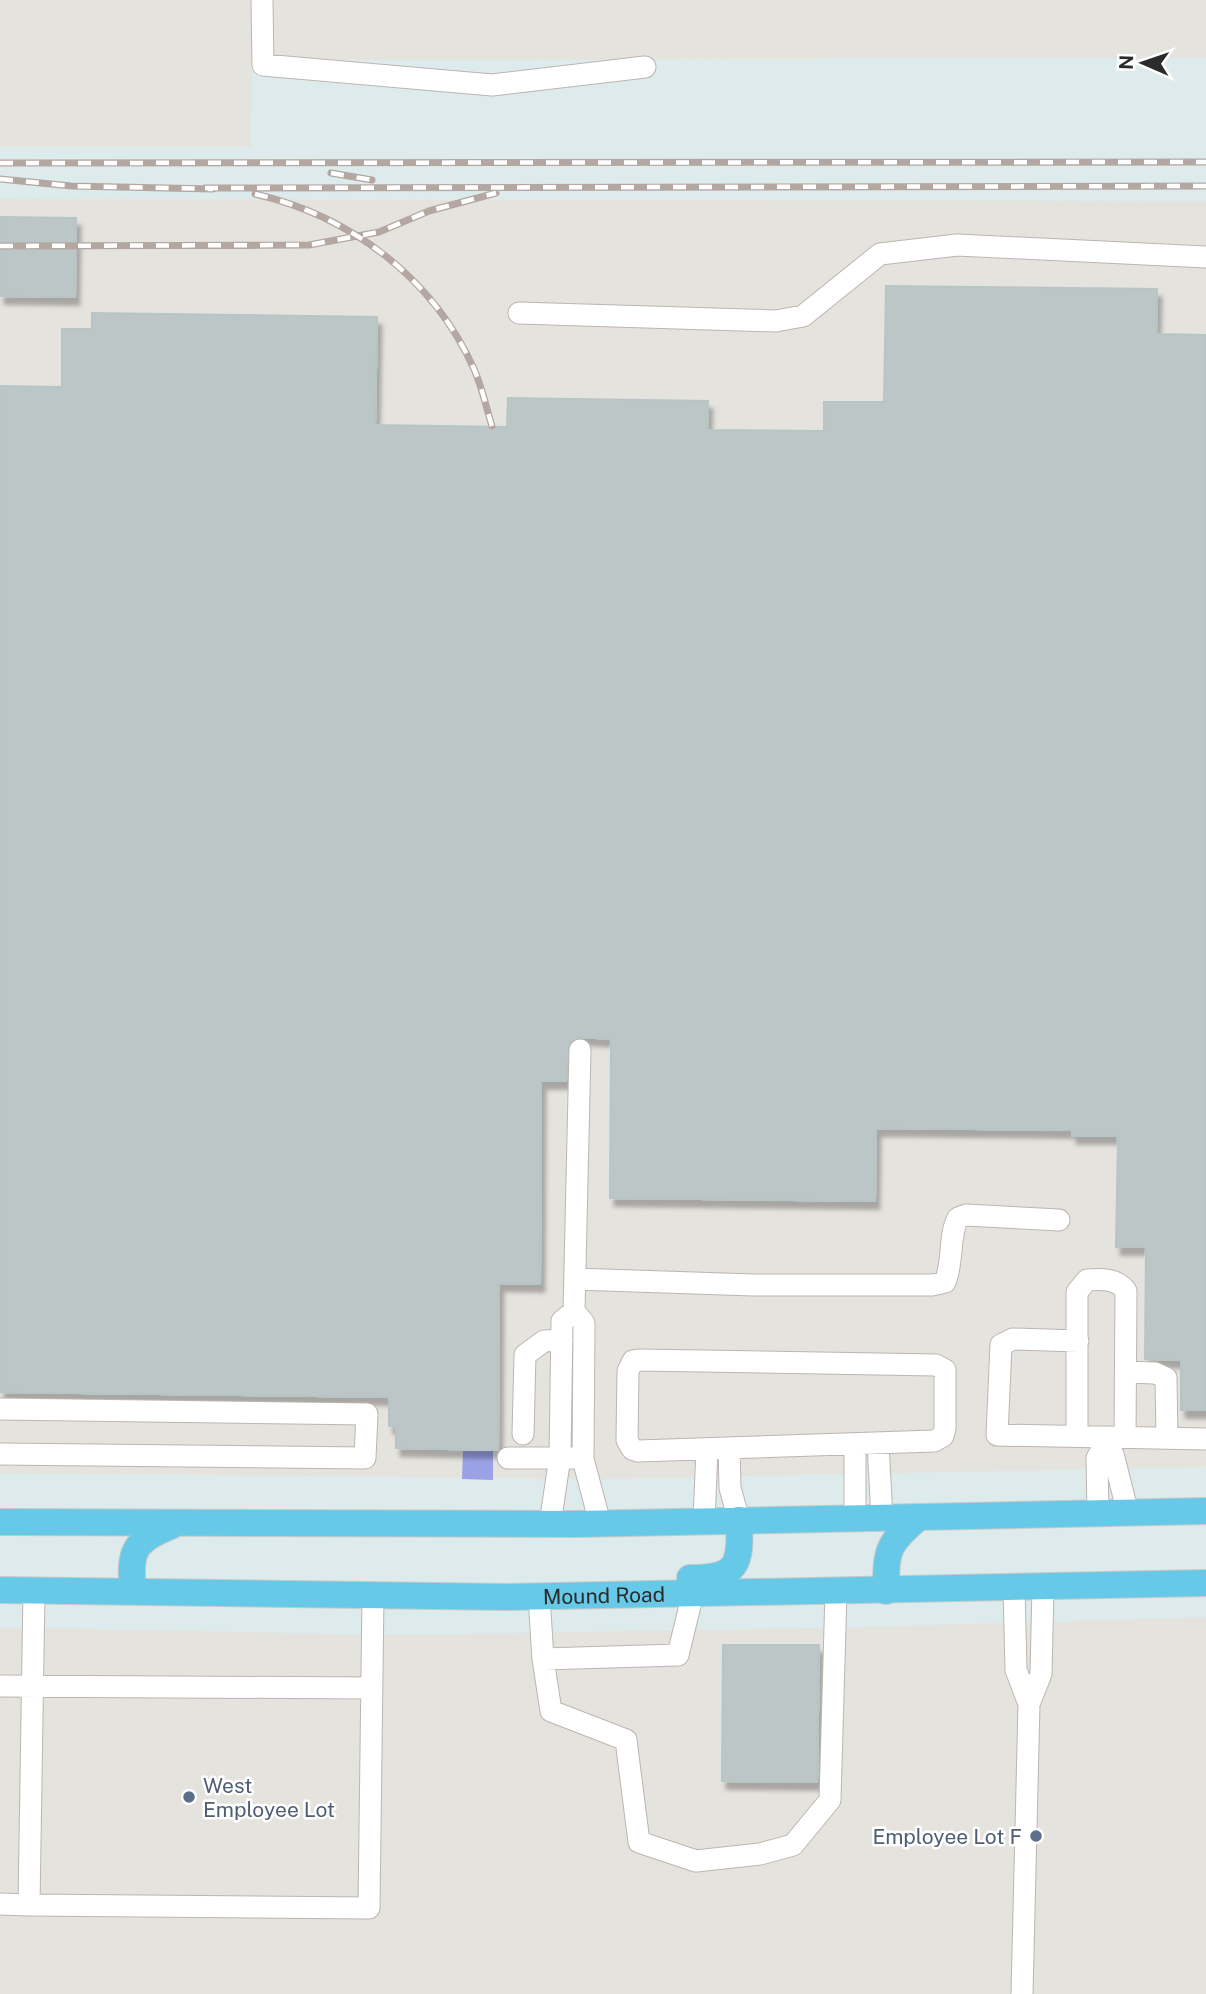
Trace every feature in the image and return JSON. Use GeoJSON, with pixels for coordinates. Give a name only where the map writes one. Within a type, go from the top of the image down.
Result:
{"type":"FeatureCollection","features":[{"type":"Feature","properties":{"kind":"main road"},"geometry":{"type":"LineString","coordinates":[[0,1522],[550,1524],[1206,1511]]}},
{"type":"Feature","properties":{"kind":"main road"},"geometry":{"type":"LineString","coordinates":[[886,1591],[887,1551],[893,1539],[919,1517]]}},
{"type":"Feature","properties":{"kind":"main road"},"geometry":{"type":"LineString","coordinates":[[445,1596],[513,1580],[703,1578],[728,1574],[736,1566],[740,1552],[739,1520]]}},
{"type":"Feature","properties":{"kind":"main road"},"geometry":{"type":"LineString","coordinates":[[133,1591],[131,1565],[135,1549],[146,1536],[176,1524]]}},
{"type":"Feature","properties":{"kind":"main road","name":"Mound Road"},"geometry":{"type":"LineString","coordinates":[[0,1590],[539,1596],[1206,1583]]}},
{"type":"Feature","properties":{"kind":"lane"},"geometry":{"type":"LineString","coordinates":[[262,0],[263,65],[492,85],[645,67]]}},
{"type":"Feature","properties":{"kind":"lane"},"geometry":{"type":"LineString","coordinates":[[519,313],[776,321],[803,316],[880,254],[957,245],[1206,257]]}},
{"type":"Feature","properties":{"kind":"lane"},"geometry":{"type":"LineString","coordinates":[[580,1050],[574,1311],[584,1323],[583,1459],[600,1523]]}},
{"type":"Feature","properties":{"kind":"lane"},"geometry":{"type":"LineString","coordinates":[[575,1279],[753,1285],[932,1285],[945,1282],[950,1270],[953,1232],[958,1218],[966,1215],[1059,1220]]}},
{"type":"Feature","properties":{"kind":"lane"},"geometry":{"type":"LineString","coordinates":[[1077,1436],[1077,1292],[1081,1284],[1095,1279],[1122,1285],[1127,1301],[1125,1437]]}},
{"type":"Feature","properties":{"kind":"lane"},"geometry":{"type":"LineString","coordinates":[[550,1524],[560,1457],[562,1321],[574,1311]]}},
{"type":"Feature","properties":{"kind":"lane"},"geometry":{"type":"LineString","coordinates":[[1078,1341],[1013,1339],[1002,1345],[997,1435],[1077,1436],[1104,1442],[1125,1437],[1206,1439]]}},
{"type":"Feature","properties":{"kind":"lane"},"geometry":{"type":"LineString","coordinates":[[523,1434],[525,1355],[544,1341],[562,1340]]}},
{"type":"Feature","properties":{"kind":"lane"},"geometry":{"type":"LineString","coordinates":[[633,1361],[941,1366],[945,1375],[943,1436],[934,1441],[855,1444],[632,1449],[627,1440],[628,1371],[633,1361]]}},
{"type":"Feature","properties":{"kind":"lane"},"geometry":{"type":"LineString","coordinates":[[562,1365],[583,1365]]}},
{"type":"Feature","properties":{"kind":"lane"},"geometry":{"type":"LineString","coordinates":[[1126,1372],[1155,1373],[1166,1378],[1167,1438]]}},
{"type":"Feature","properties":{"kind":"lane"},"geometry":{"type":"LineString","coordinates":[[0,1409],[367,1414],[365,1458],[0,1454]]}},
{"type":"Feature","properties":{"kind":"lane"},"geometry":{"type":"LineString","coordinates":[[1104,1442],[1113,1454],[1128,1513]]}},
{"type":"Feature","properties":{"kind":"lane"},"geometry":{"type":"LineString","coordinates":[[1098,1513],[1097,1458],[1104,1442]]}},
{"type":"Feature","properties":{"kind":"lane"},"geometry":{"type":"LineString","coordinates":[[855,1444],[855,1518]]}},
{"type":"Feature","properties":{"kind":"lane"},"geometry":{"type":"LineString","coordinates":[[877,1444],[881,1518]]}},
{"type":"Feature","properties":{"kind":"lane"},"geometry":{"type":"LineString","coordinates":[[729,1448],[730,1488],[739,1520]]}},
{"type":"Feature","properties":{"kind":"lane"},"geometry":{"type":"LineString","coordinates":[[704,1521],[707,1449]]}},
{"type":"Feature","properties":{"kind":"lane"},"geometry":{"type":"LineString","coordinates":[[508,1458],[583,1459]]}},
{"type":"Feature","properties":{"kind":"lane"},"geometry":{"type":"LineString","coordinates":[[1022,1994],[1029,1704],[1041,1674],[1043,1587]]}},
{"type":"Feature","properties":{"kind":"lane"},"geometry":{"type":"LineString","coordinates":[[1014,1588],[1016,1670],[1029,1704]]}},
{"type":"Feature","properties":{"kind":"lane"},"geometry":{"type":"LineString","coordinates":[[29,1905],[34,1591]]}},
{"type":"Feature","properties":{"kind":"lane"},"geometry":{"type":"LineString","coordinates":[[539,1596],[542,1659],[551,1711],[626,1740],[639,1842],[696,1861],[760,1853],[793,1845],[830,1800],[836,1592]]}},
{"type":"Feature","properties":{"kind":"lane"},"geometry":{"type":"LineString","coordinates":[[542,1659],[678,1655],[693,1593]]}},
{"type":"Feature","properties":{"kind":"lane"},"geometry":{"type":"LineString","coordinates":[[0,1905],[369,1908],[373,1595]]}},
{"type":"Feature","properties":{"kind":"lane"},"geometry":{"type":"LineString","coordinates":[[0,1686],[372,1688]]}},
{"type":"Feature","properties":{"kind":"shaded area"},"geometry":{"type":"Polygon","coordinates":[[[0,0],[1206,0],[1206,58],[252,60],[251,147],[0,147],[0,0]]]}},
{"type":"Feature","properties":{"kind":"shaded area"},"geometry":{"type":"Polygon","coordinates":[[[0,199],[1206,201],[1206,1467],[599,1479],[0,1473],[0,199]]]}},
{"type":"Feature","properties":{"kind":"shaded area"},"geometry":{"type":"Polygon","coordinates":[[[463,1451],[493,1451],[493,1480],[462,1479],[463,1451]]]}},
{"type":"Feature","properties":{"kind":"shaded area"},"geometry":{"type":"Polygon","coordinates":[[[1206,1617],[1206,1994],[0,1994],[0,1627],[388,1635],[862,1627],[1206,1617]]]}},
{"type":"Feature","properties":{"kind":"building"},"geometry":{"type":"Polygon","coordinates":[[[0,217],[76,218],[75,297],[0,296],[0,217]]]}},
{"type":"Feature","properties":{"kind":"building"},"geometry":{"type":"Polygon","coordinates":[[[886,286],[1157,289],[1156,334],[1206,335],[1206,1410],[1181,1410],[1181,1360],[1145,1359],[1146,1247],[1116,1247],[1118,1136],[1072,1136],[1072,1130],[876,1128],[875,1201],[610,1198],[611,1039],[580,1037],[569,1044],[566,1081],[541,1081],[540,1284],[499,1283],[498,1450],[396,1448],[396,1427],[389,1426],[389,1397],[0,1392],[0,386],[62,387],[62,329],[92,329],[92,313],[377,317],[375,425],[507,427],[508,398],[708,401],[707,430],[824,431],[824,402],[884,402],[886,286]]]}},
{"type":"Feature","properties":{"kind":"building"},"geometry":{"type":"Polygon","coordinates":[[[723,1645],[819,1645],[817,1782],[722,1781],[723,1645]]]}},
{"type":"Feature","properties":{"kind":"railway"},"geometry":{"type":"LineString","coordinates":[[0,163],[1206,162]]}},
{"type":"Feature","properties":{"kind":"railway"},"geometry":{"type":"LineString","coordinates":[[331,173],[372,180]]}},
{"type":"Feature","properties":{"kind":"railway"},"geometry":{"type":"LineString","coordinates":[[0,179],[71,186],[213,189]]}},
{"type":"Feature","properties":{"kind":"railway"},"geometry":{"type":"LineString","coordinates":[[205,188],[1206,186]]}},
{"type":"Feature","properties":{"kind":"railway"},"geometry":{"type":"LineString","coordinates":[[0,246],[309,245],[379,232],[429,211],[496,193]]}},
{"type":"Feature","properties":{"kind":"railway"},"geometry":{"type":"LineString","coordinates":[[255,194],[290,204],[356,235],[412,279],[436,306],[457,336],[477,376],[492,426]]}},
{"type":"Feature","properties":{"kind":"place","name":"West Employee Lot"},"geometry":{"type":"Point","coordinates":[189,1797]}},
{"type":"Feature","properties":{"kind":"place","name":"Employee Lot F"},"geometry":{"type":"Point","coordinates":[1036,1836]}}]}
